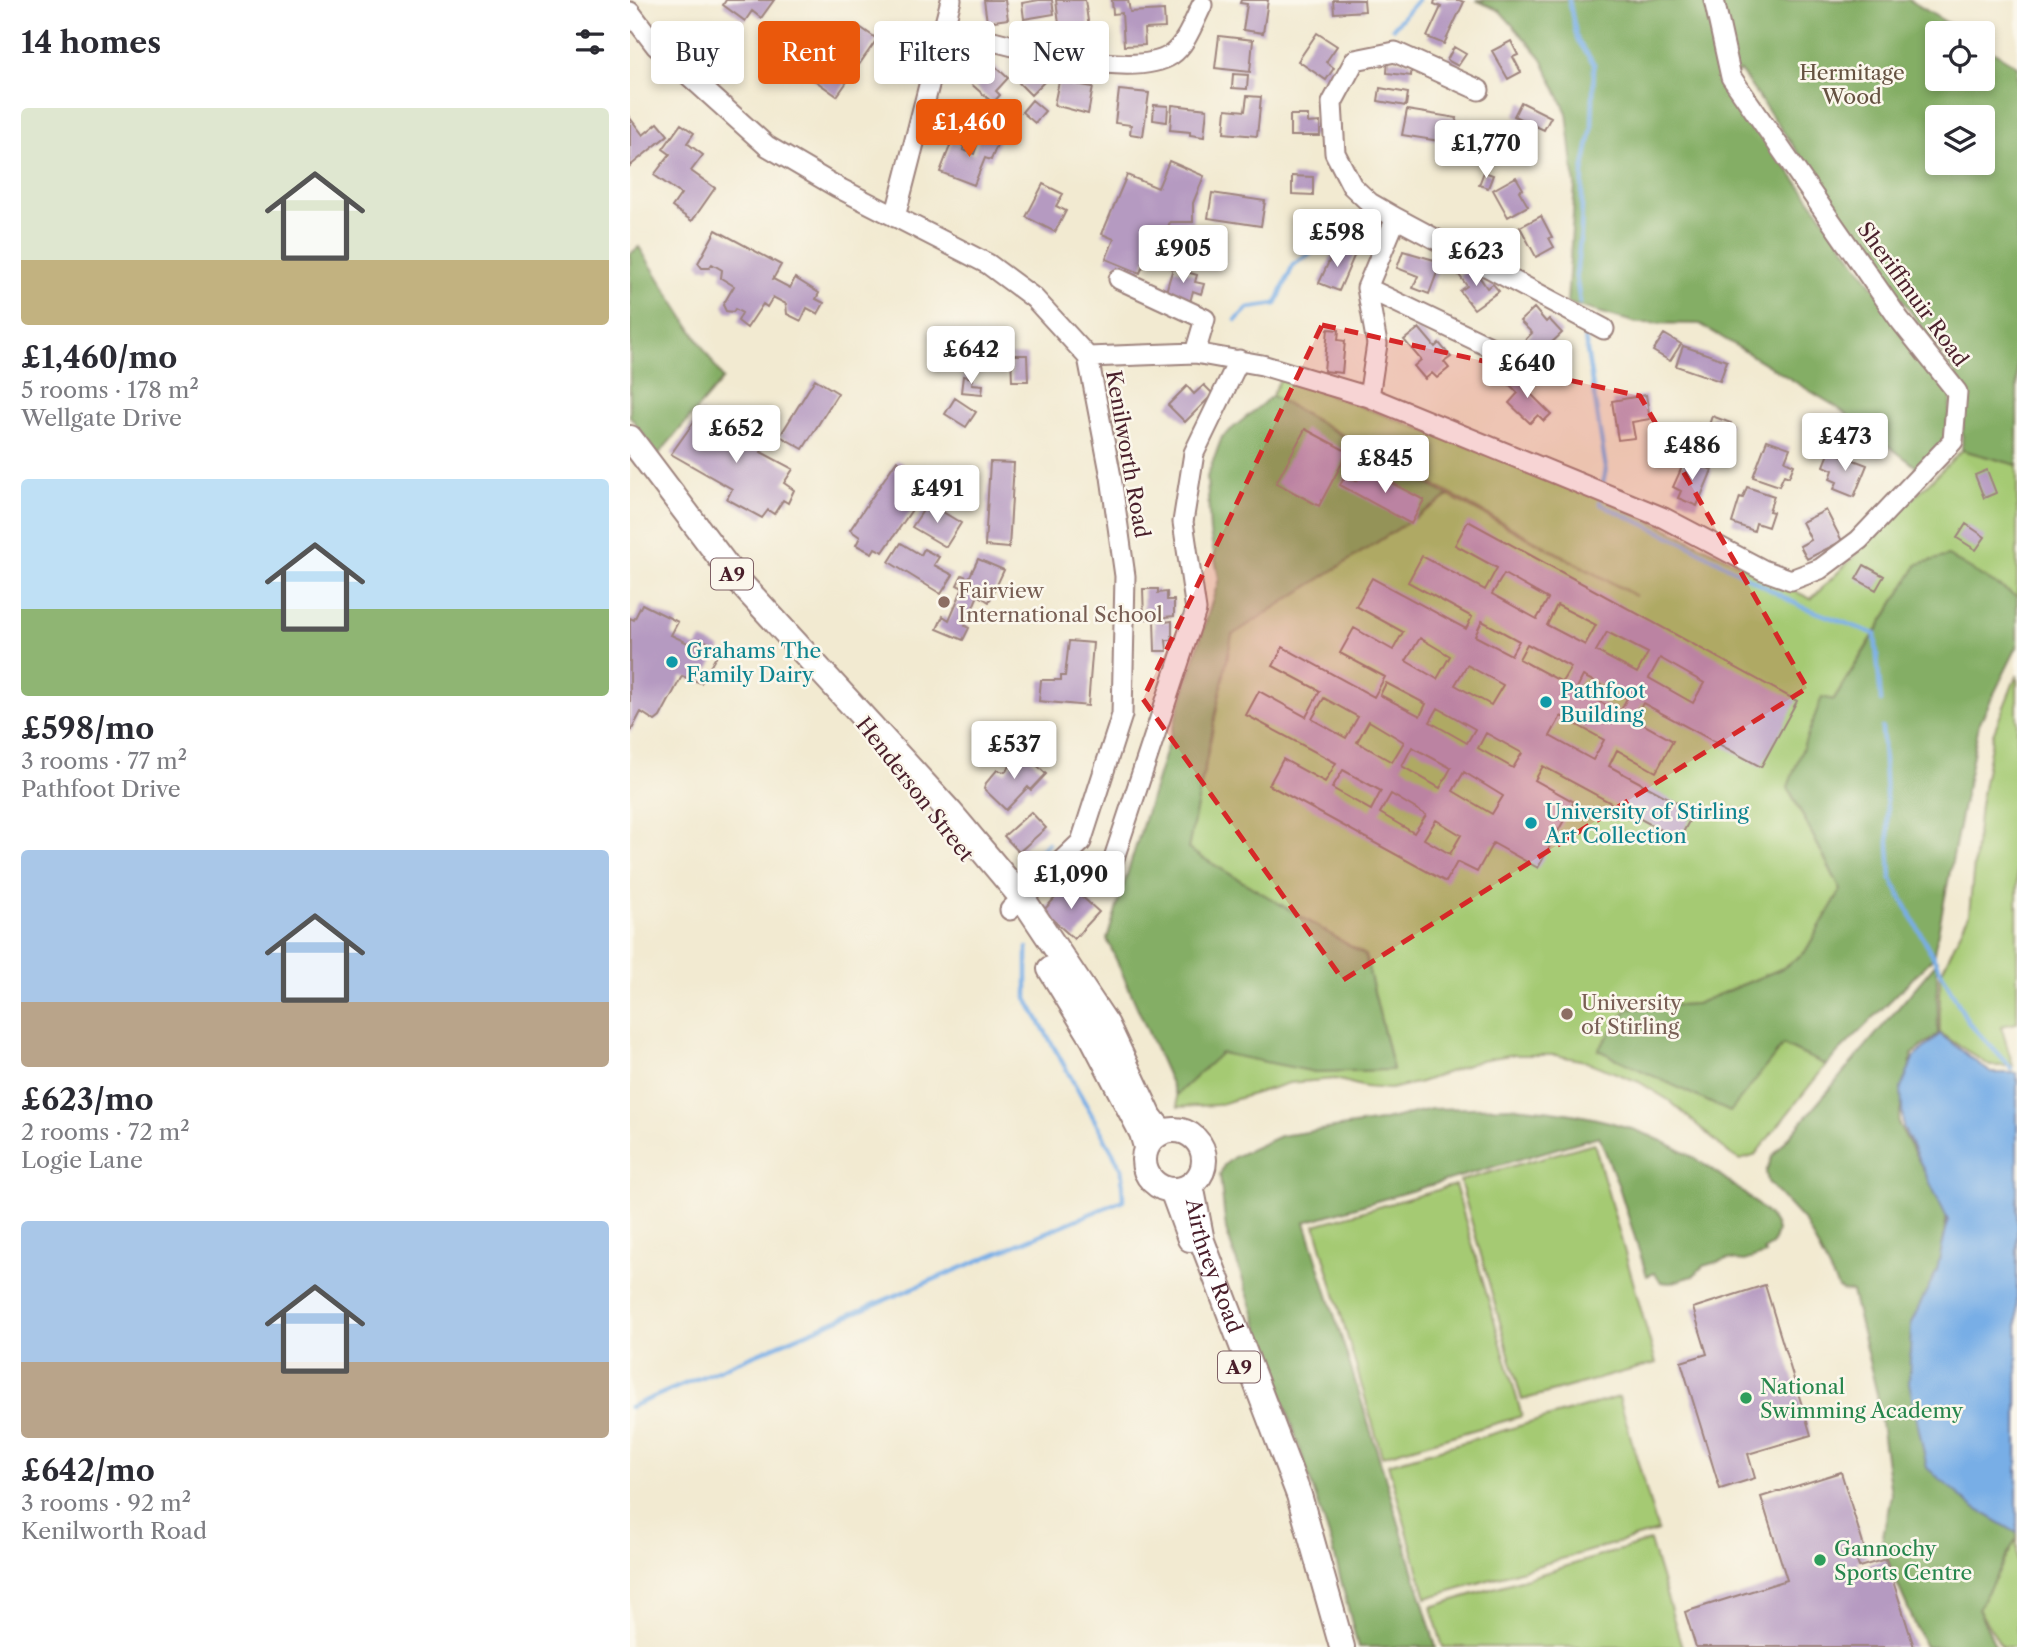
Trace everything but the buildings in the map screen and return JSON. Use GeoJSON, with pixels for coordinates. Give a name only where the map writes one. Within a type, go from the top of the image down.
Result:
{"type":"FeatureCollection","features":[{"type":"Feature","properties":{"kind":"main road","name":"Henderson Street"},"geometry":{"type":"LineString","coordinates":[[630,438],[734,576],[847,701],[946,831],[1017,905]]}},
{"type":"Feature","properties":{"kind":"main road","name":"A9"},"geometry":{"type":"LineString","coordinates":[[1017,905],[1107,1025],[1150,1117],[1154,1139],[1144,1164],[1149,1177],[1157,1185],[1181,1188]]}},
{"type":"Feature","properties":{"kind":"main road"},"geometry":{"type":"LineString","coordinates":[[1154,1139],[1177,1129],[1197,1139],[1203,1150],[1205,1163],[1200,1176],[1181,1188]]}},
{"type":"Feature","properties":{"kind":"main road","name":"Airthrey Road"},"geometry":{"type":"LineString","coordinates":[[1181,1188],[1299,1495],[1342,1647]]}},
{"type":"Feature","properties":{"kind":"street"},"geometry":{"type":"LineString","coordinates":[[946,21],[951,0]]}},
{"type":"Feature","properties":{"kind":"street","name":"Sheriffmuir Road"},"geometry":{"type":"LineString","coordinates":[[1088,357],[1195,353],[1239,360],[1369,397],[1664,518],[1763,570],[1791,580],[1820,569],[1859,540],[1954,441],[1957,392],[1899,319],[1731,77],[1714,0]]}},
{"type":"Feature","properties":{"kind":"street"},"geometry":{"type":"LineString","coordinates":[[995,40],[1095,63],[1152,63],[1171,55],[1181,44],[1202,5]]}},
{"type":"Feature","properties":{"kind":"street","name":"Kenilworth Road"},"geometry":{"type":"LineString","coordinates":[[630,12],[656,46],[767,146],[997,270],[1034,298],[1088,357],[1111,477],[1125,576],[1122,715],[1081,842],[1017,905]]}},
{"type":"Feature","properties":{"kind":"street"},"geometry":{"type":"LineString","coordinates":[[1479,90],[1395,52],[1355,60],[1332,103],[1335,153],[1352,186],[1370,203],[1604,329]]}},
{"type":"Feature","properties":{"kind":"street"},"geometry":{"type":"LineString","coordinates":[[895,217],[929,84]]}},
{"type":"Feature","properties":{"kind":"street"},"geometry":{"type":"LineString","coordinates":[[1369,397],[1377,344],[1367,289],[1396,218]]}},
{"type":"Feature","properties":{"kind":"street"},"geometry":{"type":"LineString","coordinates":[[1119,279],[1205,319],[1195,353]]}},
{"type":"Feature","properties":{"kind":"street"},"geometry":{"type":"LineString","coordinates":[[1367,289],[1492,348]]}},
{"type":"Feature","properties":{"kind":"street"},"geometry":{"type":"LineString","coordinates":[[1112,864],[1196,610],[1183,522],[1194,453],[1239,360]]}},
{"type":"Feature","properties":{"kind":"highlighted area"},"geometry":{"type":"Polygon","coordinates":[[[1322,325],[1640,396],[1807,688],[1343,980],[1143,699],[1322,325]]]}},
{"type":"Feature","properties":{"kind":"green space","name":"Hermitage Wood"},"geometry":{"type":"Polygon","coordinates":[[[1476,0],[1909,0],[1944,21],[1925,21],[1925,91],[1995,91],[1995,52],[2017,66],[2017,465],[1962,450],[1964,387],[1740,71],[1725,83],[1952,394],[1945,439],[1919,469],[1838,408],[1700,324],[1637,323],[1567,303],[1575,185],[1567,113],[1541,57],[1500,11],[1476,0]]]}},
{"type":"Feature","properties":{"kind":"green space"},"geometry":{"type":"Polygon","coordinates":[[[639,247],[723,379],[658,455],[630,416],[630,254],[639,247]]]}},
{"type":"Feature","properties":{"kind":"green space"},"geometry":{"type":"Polygon","coordinates":[[[1281,377],[1590,491],[1811,599],[1962,450],[2017,465],[2017,597],[1948,556],[1918,564],[1833,700],[1822,698],[1788,788],[1841,890],[1805,952],[1783,968],[1696,1004],[1629,1008],[1783,1045],[1826,1065],[1754,1156],[1740,1160],[1730,1154],[1670,1101],[1639,1082],[1585,1061],[1555,1055],[1510,1055],[1481,1060],[1421,1082],[1390,1089],[1365,1087],[1335,1079],[1289,1083],[1217,1105],[1178,1107],[1176,1095],[1220,1052],[1315,1072],[1393,1069],[1365,955],[1188,849],[1232,635],[1449,496],[1636,596],[1272,396],[1281,377]]]}},
{"type":"Feature","properties":{"kind":"green space"},"geometry":{"type":"Polygon","coordinates":[[[1272,396],[1449,496],[1232,635],[1188,849],[1365,955],[1393,1070],[1315,1072],[1221,1053],[1176,1095],[1107,939],[1219,579],[1210,533],[1207,477],[1222,437],[1272,396]]]}},
{"type":"Feature","properties":{"kind":"green space"},"geometry":{"type":"Polygon","coordinates":[[[1948,556],[2017,597],[2017,647],[1979,724],[1933,958],[1826,1065],[1783,1045],[1730,1112],[1598,1050],[1629,1008],[1696,1004],[1783,968],[1805,952],[1841,890],[1788,787],[1822,697],[1834,700],[1918,564],[1948,556]]]}},
{"type":"Feature","properties":{"kind":"green space"},"geometry":{"type":"Polygon","coordinates":[[[2017,674],[2017,1023],[2001,1026],[2013,1066],[1990,1066],[1940,1033],[1940,975],[1969,914],[1980,805],[1993,734],[2017,674]]]}},
{"type":"Feature","properties":{"kind":"green space"},"geometry":{"type":"Polygon","coordinates":[[[1937,962],[1938,1034],[1912,1054],[1898,1123],[1947,1212],[1941,1263],[1973,1507],[2017,1533],[2017,1538],[1978,1609],[1996,1647],[1925,1647],[1881,1547],[1891,1494],[1877,1394],[1852,1292],[1838,1288],[1805,1222],[1768,1182],[1766,1172],[1772,1157],[1937,962]]]}},
{"type":"Feature","properties":{"kind":"green space"},"geometry":{"type":"Polygon","coordinates":[[[1511,1107],[1607,1121],[1665,1142],[1692,1157],[1747,1196],[1770,1217],[1777,1232],[1772,1245],[1764,1250],[1766,1254],[1744,1261],[1727,1259],[1703,1266],[1693,1276],[1670,1283],[1661,1282],[1654,1273],[1647,1276],[1619,1187],[1599,1136],[1305,1222],[1436,1647],[1358,1647],[1332,1545],[1226,1230],[1220,1175],[1224,1165],[1234,1157],[1280,1136],[1380,1121],[1431,1109],[1511,1107]]]}},
{"type":"Feature","properties":{"kind":"green space"},"geometry":{"type":"Polygon","coordinates":[[[1594,1143],[1656,1363],[1522,1400],[1460,1181],[1594,1143]]]}},
{"type":"Feature","properties":{"kind":"green space"},"geometry":{"type":"Polygon","coordinates":[[[1455,1185],[1522,1416],[1382,1456],[1315,1225],[1455,1185]]]}},
{"type":"Feature","properties":{"kind":"green space"},"geometry":{"type":"Polygon","coordinates":[[[1619,1397],[1658,1531],[1426,1598],[1388,1464],[1619,1397]]]}},
{"type":"Feature","properties":{"kind":"green space"},"geometry":{"type":"Polygon","coordinates":[[[2017,1538],[2017,1647],[2002,1647],[1978,1609],[2017,1538]]]}},
{"type":"Feature","properties":{"kind":"green space"},"geometry":{"type":"Polygon","coordinates":[[[1650,1541],[1682,1647],[1443,1647],[1431,1607],[1650,1541]]]}},
{"type":"Feature","properties":{"kind":"water"},"geometry":{"type":"Polygon","coordinates":[[[1940,1034],[1991,1073],[2017,1073],[2017,1533],[1973,1507],[1927,1468],[1909,1383],[1911,1323],[1937,1270],[1948,1220],[1903,1127],[1901,1088],[1914,1057],[1940,1034]]]}},
{"type":"Feature","properties":{"kind":"waterway"},"geometry":{"type":"LineString","coordinates":[[1393,28],[1418,0]]}},
{"type":"Feature","properties":{"kind":"waterway"},"geometry":{"type":"LineString","coordinates":[[1569,0],[1577,39],[1594,64],[1592,128],[1583,172],[1576,276],[1580,303]]}},
{"type":"Feature","properties":{"kind":"waterway"},"geometry":{"type":"LineString","coordinates":[[1236,320],[1248,308],[1276,304],[1293,265],[1314,251],[1321,237]]}},
{"type":"Feature","properties":{"kind":"waterway"},"geometry":{"type":"LineString","coordinates":[[1584,332],[1606,469],[1603,483]]}},
{"type":"Feature","properties":{"kind":"waterway"},"geometry":{"type":"LineString","coordinates":[[1600,502],[1689,545],[1800,606],[1875,634],[1881,701]]}},
{"type":"Feature","properties":{"kind":"waterway"},"geometry":{"type":"LineString","coordinates":[[1882,728],[1891,878],[1968,1022],[2012,1069]]}},
{"type":"Feature","properties":{"kind":"waterway"},"geometry":{"type":"LineString","coordinates":[[1027,878],[1026,864],[1048,843]]}},
{"type":"Feature","properties":{"kind":"waterway"},"geometry":{"type":"LineString","coordinates":[[630,1407],[1123,1200],[1122,1169],[1027,999],[1027,948]]}},
{"type":"Feature","properties":{"kind":"place","name":"Fairview International School"},"geometry":{"type":"Point","coordinates":[944,602]}},
{"type":"Feature","properties":{"kind":"place","name":"Grahams The Family Dairy"},"geometry":{"type":"Point","coordinates":[672,662]}},
{"type":"Feature","properties":{"kind":"place","name":"Pathfoot Building"},"geometry":{"type":"Point","coordinates":[1546,702]}},
{"type":"Feature","properties":{"kind":"place","name":"University of Stirling Art Collection"},"geometry":{"type":"Point","coordinates":[1531,823]}},
{"type":"Feature","properties":{"kind":"place","name":"University of Stirling"},"geometry":{"type":"Point","coordinates":[1567,1014]}},
{"type":"Feature","properties":{"kind":"place","name":"National Swimming Academy"},"geometry":{"type":"Point","coordinates":[1746,1398]}},
{"type":"Feature","properties":{"kind":"place","name":"Gannochy Sports Centre"},"geometry":{"type":"Point","coordinates":[1820,1560]}}]}
